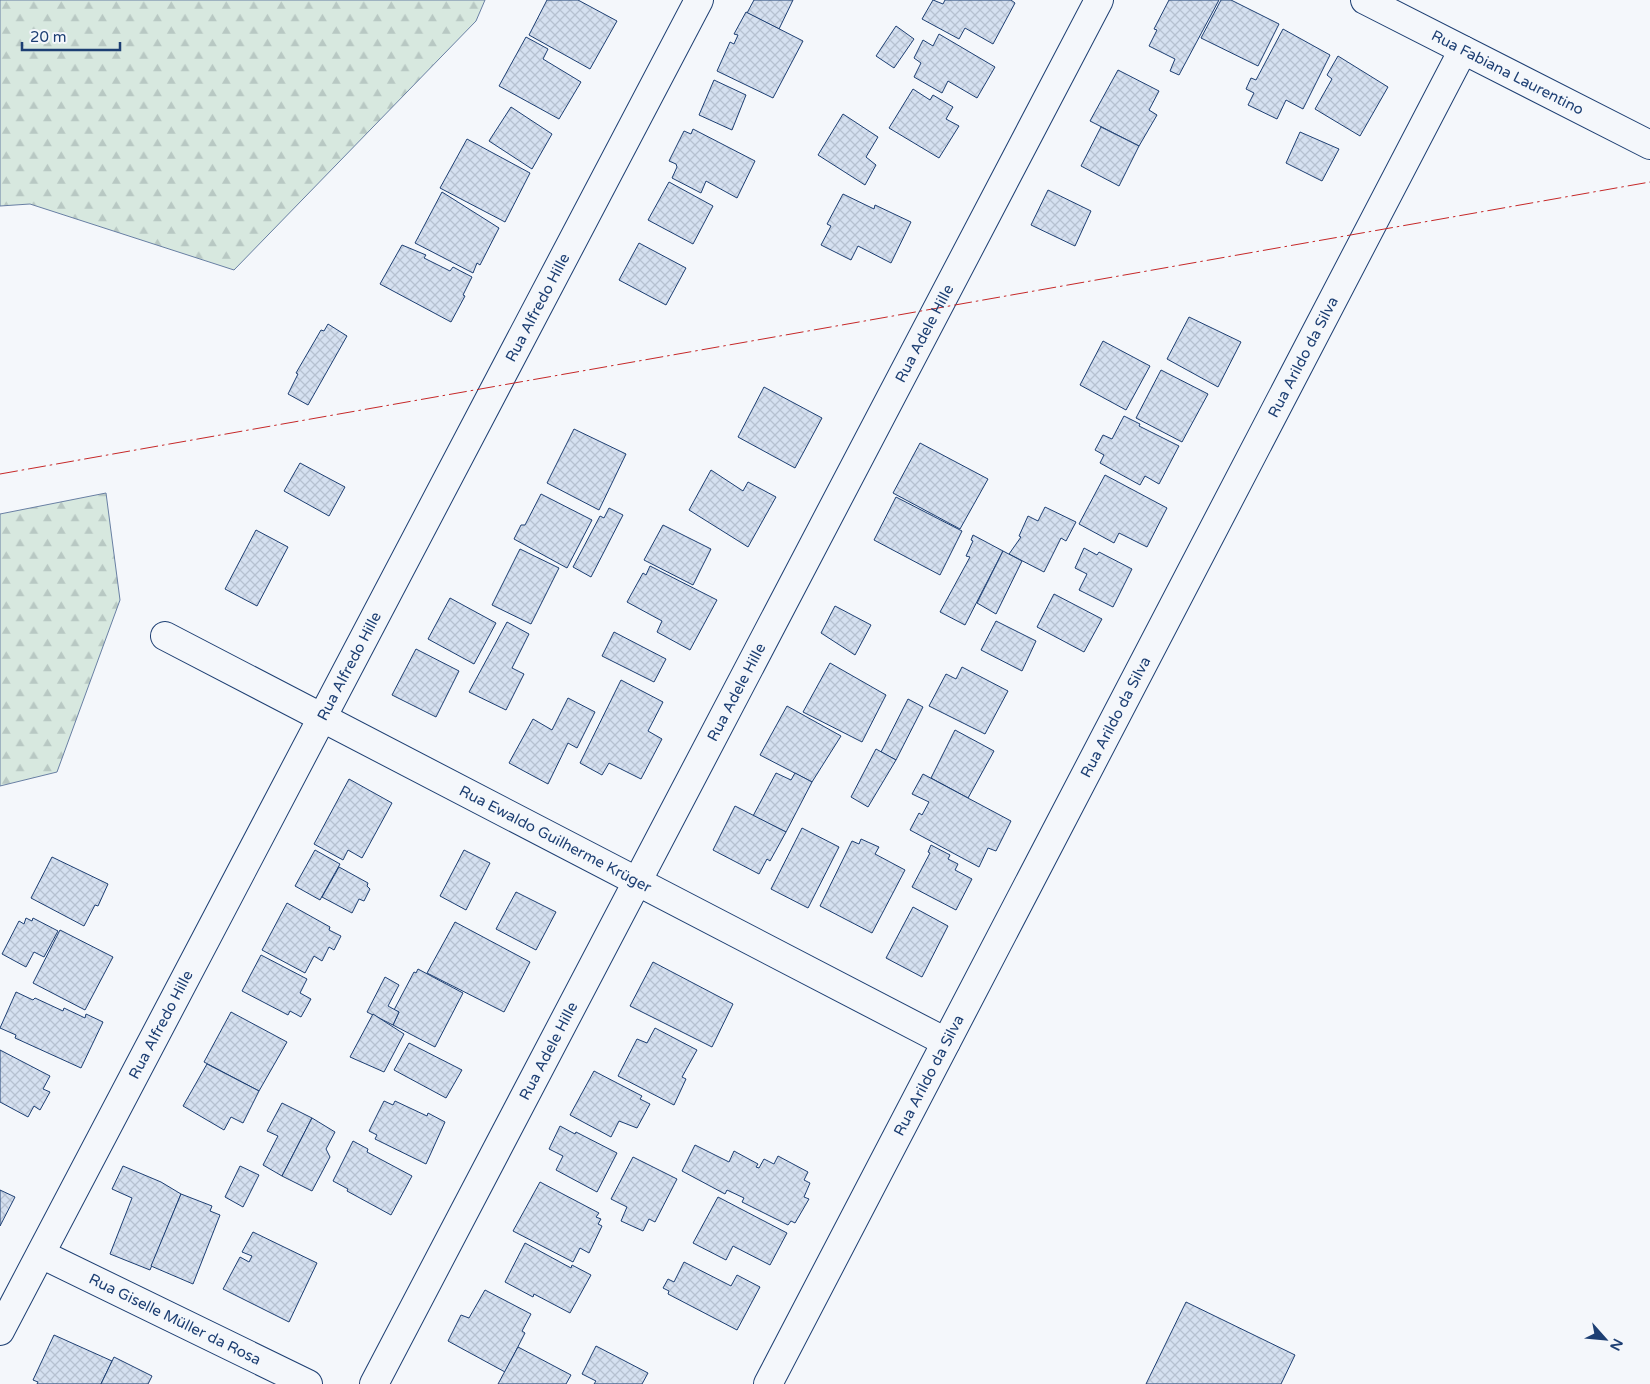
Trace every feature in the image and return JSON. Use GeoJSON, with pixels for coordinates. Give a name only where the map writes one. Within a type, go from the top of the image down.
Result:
{"type":"FeatureCollection","features":[{"type":"Feature","properties":{"kind":"street","name":"Rua Alfredo Hille"},"geometry":{"type":"LineString","coordinates":[[0,1331],[699,0]]}},
{"type":"Feature","properties":{"kind":"street","name":"Rua Adele Hille"},"geometry":{"type":"LineString","coordinates":[[374,1384],[1099,0]]}},
{"type":"Feature","properties":{"kind":"street","name":"Rua Fabiana Laurentino"},"geometry":{"type":"LineString","coordinates":[[1365,0],[1650,145]]}},
{"type":"Feature","properties":{"kind":"street","name":"Rua Arildo da Silva"},"geometry":{"type":"LineString","coordinates":[[768,1384],[1463,50]]}},
{"type":"Feature","properties":{"kind":"street","name":"Rua Ewaldo Guilherme Krüger"},"geometry":{"type":"LineString","coordinates":[[165,636],[946,1042]]}},
{"type":"Feature","properties":{"kind":"street","name":"Rua Giselle Müller da Rosa"},"geometry":{"type":"LineString","coordinates":[[41,1254],[308,1384]]}},
{"type":"Feature","properties":{"kind":"green space"},"geometry":{"type":"Polygon","coordinates":[[[0,0],[485,0],[476,21],[234,270],[30,204],[0,206],[0,0]]]}},
{"type":"Feature","properties":{"kind":"green space"},"geometry":{"type":"Polygon","coordinates":[[[106,493],[120,600],[57,772],[0,786],[0,514],[106,493]]]}},
{"type":"Feature","properties":{"kind":"building"},"geometry":{"type":"Polygon","coordinates":[[[547,0],[578,0],[617,21],[590,69],[529,35],[547,0]]]}},
{"type":"Feature","properties":{"kind":"building"},"geometry":{"type":"Polygon","coordinates":[[[754,0],[793,0],[779,29],[747,13],[754,0]]]}},
{"type":"Feature","properties":{"kind":"building"},"geometry":{"type":"Polygon","coordinates":[[[933,0],[943,4],[945,0],[1011,0],[1015,3],[993,44],[965,28],[959,39],[922,19],[933,0]]]}},
{"type":"Feature","properties":{"kind":"building"},"geometry":{"type":"Polygon","coordinates":[[[1169,0],[1219,0],[1179,75],[1170,71],[1175,59],[1149,46],[1157,30],[1154,29],[1169,0]]]}},
{"type":"Feature","properties":{"kind":"building"},"geometry":{"type":"Polygon","coordinates":[[[1221,0],[1231,0],[1279,24],[1258,66],[1201,38],[1221,0]]]}},
{"type":"Feature","properties":{"kind":"building"},"geometry":{"type":"Polygon","coordinates":[[[746,12],[803,41],[773,98],[717,71],[730,42],[734,44],[738,35],[734,34],[746,12]]]}},
{"type":"Feature","properties":{"kind":"building"},"geometry":{"type":"Polygon","coordinates":[[[896,26],[914,39],[894,68],[876,56],[896,26]]]}},
{"type":"Feature","properties":{"kind":"building"},"geometry":{"type":"Polygon","coordinates":[[[1283,29],[1330,55],[1303,109],[1286,100],[1277,119],[1248,105],[1254,93],[1246,89],[1251,78],[1256,80],[1283,29]]]}},
{"type":"Feature","properties":{"kind":"building"},"geometry":{"type":"Polygon","coordinates":[[[939,34],[995,67],[977,98],[948,81],[942,93],[914,77],[921,63],[914,58],[923,40],[933,46],[939,34]]]}},
{"type":"Feature","properties":{"kind":"building"},"geometry":{"type":"Polygon","coordinates":[[[526,37],[548,49],[543,59],[581,82],[559,119],[499,86],[526,37]]]}},
{"type":"Feature","properties":{"kind":"building"},"geometry":{"type":"Polygon","coordinates":[[[1338,56],[1388,87],[1360,136],[1315,109],[1332,79],[1327,75],[1338,56]]]}},
{"type":"Feature","properties":{"kind":"building"},"geometry":{"type":"Polygon","coordinates":[[[1118,70],[1159,91],[1149,110],[1157,115],[1139,146],[1090,121],[1118,70]]]}},
{"type":"Feature","properties":{"kind":"building"},"geometry":{"type":"Polygon","coordinates":[[[714,80],[746,95],[732,130],[699,115],[714,80]]]}},
{"type":"Feature","properties":{"kind":"building"},"geometry":{"type":"Polygon","coordinates":[[[913,89],[930,100],[933,95],[953,107],[946,119],[959,126],[939,158],[889,128],[913,89]]]}},
{"type":"Feature","properties":{"kind":"building"},"geometry":{"type":"Polygon","coordinates":[[[511,107],[552,134],[532,169],[489,141],[511,107]]]}},
{"type":"Feature","properties":{"kind":"building"},"geometry":{"type":"Polygon","coordinates":[[[843,114],[878,137],[866,157],[876,165],[865,185],[818,155],[843,114]]]}},
{"type":"Feature","properties":{"kind":"building"},"geometry":{"type":"Polygon","coordinates":[[[1101,127],[1139,146],[1119,186],[1081,166],[1101,127]]]}},
{"type":"Feature","properties":{"kind":"building"},"geometry":{"type":"Polygon","coordinates":[[[693,129],[755,161],[737,198],[706,181],[701,193],[672,178],[677,167],[676,164],[669,161],[684,131],[691,134],[693,129]]]}},
{"type":"Feature","properties":{"kind":"building"},"geometry":{"type":"Polygon","coordinates":[[[1300,132],[1339,149],[1322,181],[1286,163],[1300,132]]]}},
{"type":"Feature","properties":{"kind":"building"},"geometry":{"type":"Polygon","coordinates":[[[467,139],[530,173],[505,222],[440,188],[467,139]]]}},
{"type":"Feature","properties":{"kind":"building"},"geometry":{"type":"Polygon","coordinates":[[[669,182],[713,206],[693,244],[648,220],[669,182]]]}},
{"type":"Feature","properties":{"kind":"building"},"geometry":{"type":"Polygon","coordinates":[[[1048,190],[1091,211],[1075,246],[1031,225],[1048,190]]]}},
{"type":"Feature","properties":{"kind":"building"},"geometry":{"type":"Polygon","coordinates":[[[442,192],[499,228],[480,265],[477,263],[473,273],[415,243],[442,192]]]}},
{"type":"Feature","properties":{"kind":"building"},"geometry":{"type":"Polygon","coordinates":[[[843,194],[874,209],[875,205],[911,222],[891,263],[858,246],[851,260],[821,245],[831,226],[827,224],[843,194]]]}},
{"type":"Feature","properties":{"kind":"building"},"geometry":{"type":"Polygon","coordinates":[[[639,243],[686,268],[666,305],[619,280],[639,243]]]}},
{"type":"Feature","properties":{"kind":"building"},"geometry":{"type":"Polygon","coordinates":[[[402,245],[426,255],[424,258],[450,271],[453,267],[472,277],[463,295],[465,296],[451,322],[380,284],[402,245]]]}},
{"type":"Feature","properties":{"kind":"building"},"geometry":{"type":"Polygon","coordinates":[[[1189,317],[1241,342],[1218,387],[1167,359],[1189,317]]]}},
{"type":"Feature","properties":{"kind":"building"},"geometry":{"type":"Polygon","coordinates":[[[328,324],[347,336],[308,405],[288,394],[298,374],[296,373],[321,330],[324,331],[328,324]]]}},
{"type":"Feature","properties":{"kind":"building"},"geometry":{"type":"Polygon","coordinates":[[[1103,341],[1150,366],[1126,410],[1080,385],[1103,341]]]}},
{"type":"Feature","properties":{"kind":"building"},"geometry":{"type":"Polygon","coordinates":[[[1161,370],[1208,394],[1182,442],[1136,418],[1161,370]]]}},
{"type":"Feature","properties":{"kind":"building"},"geometry":{"type":"Polygon","coordinates":[[[764,387],[822,418],[795,468],[738,437],[764,387]]]}},
{"type":"Feature","properties":{"kind":"building"},"geometry":{"type":"Polygon","coordinates":[[[1124,416],[1140,424],[1139,426],[1179,446],[1159,484],[1145,476],[1140,485],[1100,463],[1104,455],[1095,450],[1103,435],[1112,439],[1124,416]]]}},
{"type":"Feature","properties":{"kind":"building"},"geometry":{"type":"Polygon","coordinates":[[[574,429],[626,454],[599,510],[547,483],[574,429]]]}},
{"type":"Feature","properties":{"kind":"building"},"geometry":{"type":"Polygon","coordinates":[[[920,443],[988,479],[960,529],[893,493],[920,443]]]}},
{"type":"Feature","properties":{"kind":"building"},"geometry":{"type":"Polygon","coordinates":[[[300,463],[345,487],[329,516],[284,491],[300,463]]]}},
{"type":"Feature","properties":{"kind":"building"},"geometry":{"type":"Polygon","coordinates":[[[711,470],[743,491],[748,482],[776,497],[748,547],[689,510],[711,470]]]}},
{"type":"Feature","properties":{"kind":"building"},"geometry":{"type":"Polygon","coordinates":[[[1105,475],[1167,508],[1147,547],[1119,533],[1114,543],[1079,524],[1105,475]]]}},
{"type":"Feature","properties":{"kind":"building"},"geometry":{"type":"Polygon","coordinates":[[[541,494],[592,520],[567,568],[514,539],[521,525],[525,525],[541,494]]]}},
{"type":"Feature","properties":{"kind":"building"},"geometry":{"type":"Polygon","coordinates":[[[896,497],[962,531],[940,575],[874,540],[896,497]]]}},
{"type":"Feature","properties":{"kind":"building"},"geometry":{"type":"Polygon","coordinates":[[[1045,507],[1076,522],[1066,541],[1061,538],[1044,572],[1009,554],[1021,537],[1019,536],[1028,516],[1038,521],[1045,507]]]}},
{"type":"Feature","properties":{"kind":"building"},"geometry":{"type":"Polygon","coordinates":[[[609,508],[623,515],[591,577],[573,567],[600,516],[604,518],[609,508]]]}},
{"type":"Feature","properties":{"kind":"building"},"geometry":{"type":"Polygon","coordinates":[[[663,525],[711,549],[693,585],[644,560],[663,525]]]}},
{"type":"Feature","properties":{"kind":"building"},"geometry":{"type":"Polygon","coordinates":[[[256,530],[288,547],[257,606],[225,589],[256,530]]]}},
{"type":"Feature","properties":{"kind":"building"},"geometry":{"type":"Polygon","coordinates":[[[973,535],[1003,551],[965,625],[940,612],[970,557],[966,556],[973,541],[971,540],[973,535]]]}},
{"type":"Feature","properties":{"kind":"building"},"geometry":{"type":"Polygon","coordinates":[[[1084,548],[1097,555],[1099,552],[1132,569],[1113,607],[1079,590],[1087,574],[1075,568],[1084,548]]]}},
{"type":"Feature","properties":{"kind":"building"},"geometry":{"type":"Polygon","coordinates":[[[520,549],[559,568],[531,624],[492,605],[520,549]]]}},
{"type":"Feature","properties":{"kind":"building"},"geometry":{"type":"Polygon","coordinates":[[[1003,551],[1022,561],[996,614],[977,603],[1003,551]]]}},
{"type":"Feature","properties":{"kind":"building"},"geometry":{"type":"Polygon","coordinates":[[[650,566],[717,600],[690,650],[657,632],[662,621],[627,602],[643,573],[646,575],[650,566]]]}},
{"type":"Feature","properties":{"kind":"building"},"geometry":{"type":"Polygon","coordinates":[[[1054,594],[1102,619],[1084,652],[1037,627],[1054,594]]]}},
{"type":"Feature","properties":{"kind":"building"},"geometry":{"type":"Polygon","coordinates":[[[450,598],[496,623],[474,664],[428,639],[450,598]]]}},
{"type":"Feature","properties":{"kind":"building"},"geometry":{"type":"Polygon","coordinates":[[[835,606],[871,625],[855,655],[821,633],[835,606]]]}},
{"type":"Feature","properties":{"kind":"building"},"geometry":{"type":"Polygon","coordinates":[[[996,621],[1036,641],[1022,671],[981,650],[996,621]]]}},
{"type":"Feature","properties":{"kind":"building"},"geometry":{"type":"Polygon","coordinates":[[[507,622],[529,634],[512,668],[524,674],[506,710],[469,692],[507,622]]]}},
{"type":"Feature","properties":{"kind":"building"},"geometry":{"type":"Polygon","coordinates":[[[614,632],[666,659],[654,682],[602,656],[614,632]]]}},
{"type":"Feature","properties":{"kind":"building"},"geometry":{"type":"Polygon","coordinates":[[[416,649],[459,671],[436,717],[392,695],[416,649]]]}},
{"type":"Feature","properties":{"kind":"building"},"geometry":{"type":"Polygon","coordinates":[[[830,663],[886,695],[862,742],[803,712],[830,663]]]}},
{"type":"Feature","properties":{"kind":"building"},"geometry":{"type":"Polygon","coordinates":[[[962,667],[1008,691],[985,734],[929,706],[946,674],[956,679],[962,667]]]}},
{"type":"Feature","properties":{"kind":"building"},"geometry":{"type":"Polygon","coordinates":[[[621,680],[663,702],[648,731],[662,739],[641,779],[609,763],[602,775],[580,763],[621,680]]]}},
{"type":"Feature","properties":{"kind":"building"},"geometry":{"type":"Polygon","coordinates":[[[568,698],[595,712],[577,748],[568,743],[548,784],[509,763],[533,719],[552,730],[568,698]]]}},
{"type":"Feature","properties":{"kind":"building"},"geometry":{"type":"Polygon","coordinates":[[[908,699],[923,707],[896,760],[881,752],[908,699]]]}},
{"type":"Feature","properties":{"kind":"building"},"geometry":{"type":"Polygon","coordinates":[[[787,706],[841,736],[812,782],[760,755],[787,706]]]}},
{"type":"Feature","properties":{"kind":"building"},"geometry":{"type":"Polygon","coordinates":[[[955,730],[994,751],[968,798],[931,778],[955,730]]]}},
{"type":"Feature","properties":{"kind":"building"},"geometry":{"type":"Polygon","coordinates":[[[876,749],[896,760],[868,807],[851,797],[876,749]]]}},
{"type":"Feature","properties":{"kind":"building"},"geometry":{"type":"Polygon","coordinates":[[[776,773],[791,780],[795,773],[812,782],[786,832],[753,816],[776,773]]]}},
{"type":"Feature","properties":{"kind":"building"},"geometry":{"type":"Polygon","coordinates":[[[923,774],[1011,821],[996,851],[988,848],[979,867],[910,830],[919,813],[922,815],[929,802],[912,794],[923,774]]]}},
{"type":"Feature","properties":{"kind":"building"},"geometry":{"type":"Polygon","coordinates":[[[349,779],[392,803],[362,858],[348,850],[343,860],[314,844],[349,779]]]}},
{"type":"Feature","properties":{"kind":"building"},"geometry":{"type":"Polygon","coordinates":[[[735,806],[786,832],[770,861],[767,859],[759,874],[713,850],[735,806]]]}},
{"type":"Feature","properties":{"kind":"building"},"geometry":{"type":"Polygon","coordinates":[[[802,828],[839,847],[808,908],[771,889],[802,828]]]}},
{"type":"Feature","properties":{"kind":"building"},"geometry":{"type":"Polygon","coordinates":[[[861,839],[879,847],[875,854],[905,870],[872,933],[820,906],[852,841],[859,844],[861,839]]]}},
{"type":"Feature","properties":{"kind":"building"},"geometry":{"type":"Polygon","coordinates":[[[931,845],[950,855],[948,859],[958,864],[955,870],[972,879],[956,910],[912,887],[930,853],[928,852],[931,845]]]}},
{"type":"Feature","properties":{"kind":"building"},"geometry":{"type":"Polygon","coordinates":[[[315,850],[340,864],[320,900],[295,886],[315,850]]]}},
{"type":"Feature","properties":{"kind":"building"},"geometry":{"type":"Polygon","coordinates":[[[464,850],[490,863],[466,910],[440,896],[464,850]]]}},
{"type":"Feature","properties":{"kind":"building"},"geometry":{"type":"Polygon","coordinates":[[[52,857],[108,884],[98,906],[95,905],[84,926],[31,898],[52,857]]]}},
{"type":"Feature","properties":{"kind":"building"},"geometry":{"type":"Polygon","coordinates":[[[339,867],[368,883],[367,886],[370,889],[364,901],[359,899],[352,913],[322,897],[339,867]]]}},
{"type":"Feature","properties":{"kind":"building"},"geometry":{"type":"Polygon","coordinates":[[[516,892],[556,912],[536,950],[496,929],[516,892]]]}},
{"type":"Feature","properties":{"kind":"building"},"geometry":{"type":"Polygon","coordinates":[[[287,903],[330,927],[329,930],[341,936],[334,950],[329,947],[322,961],[314,956],[305,973],[262,950],[287,903]]]}},
{"type":"Feature","properties":{"kind":"building"},"geometry":{"type":"Polygon","coordinates":[[[913,907],[948,926],[922,977],[886,958],[913,907]]]}},
{"type":"Feature","properties":{"kind":"building"},"geometry":{"type":"Polygon","coordinates":[[[26,918],[32,921],[33,918],[58,931],[44,957],[34,952],[26,967],[2,954],[19,921],[24,924],[26,918]]]}},
{"type":"Feature","properties":{"kind":"building"},"geometry":{"type":"Polygon","coordinates":[[[455,922],[530,962],[504,1012],[427,973],[455,922]]]}},
{"type":"Feature","properties":{"kind":"building"},"geometry":{"type":"Polygon","coordinates":[[[60,930],[113,957],[85,1010],[33,983],[60,930]]]}},
{"type":"Feature","properties":{"kind":"building"},"geometry":{"type":"Polygon","coordinates":[[[261,955],[307,979],[300,993],[311,999],[301,1017],[290,1011],[288,1015],[242,991],[261,955]]]}},
{"type":"Feature","properties":{"kind":"building"},"geometry":{"type":"Polygon","coordinates":[[[653,962],[733,1004],[712,1047],[630,1006],[653,962]]]}},
{"type":"Feature","properties":{"kind":"building"},"geometry":{"type":"Polygon","coordinates":[[[418,969],[463,993],[435,1047],[393,1025],[399,1012],[394,1010],[414,972],[416,973],[418,969]]]}},
{"type":"Feature","properties":{"kind":"building"},"geometry":{"type":"Polygon","coordinates":[[[385,977],[399,985],[388,1006],[399,1012],[393,1025],[367,1012],[385,977]]]}},
{"type":"Feature","properties":{"kind":"building"},"geometry":{"type":"Polygon","coordinates":[[[16,992],[33,1000],[35,998],[63,1011],[64,1008],[85,1018],[86,1014],[103,1022],[81,1068],[15,1038],[16,1035],[0,1028],[16,992]]]}},
{"type":"Feature","properties":{"kind":"building"},"geometry":{"type":"Polygon","coordinates":[[[231,1012],[287,1042],[259,1091],[204,1062],[231,1012]]]}},
{"type":"Feature","properties":{"kind":"building"},"geometry":{"type":"Polygon","coordinates":[[[373,1014],[404,1034],[384,1072],[350,1057],[373,1014]]]}},
{"type":"Feature","properties":{"kind":"building"},"geometry":{"type":"Polygon","coordinates":[[[655,1028],[697,1050],[682,1077],[686,1079],[674,1105],[618,1076],[637,1039],[647,1043],[655,1028]]]}},
{"type":"Feature","properties":{"kind":"building"},"geometry":{"type":"Polygon","coordinates":[[[409,1043],[462,1070],[446,1098],[394,1070],[409,1043]]]}},
{"type":"Feature","properties":{"kind":"building"},"geometry":{"type":"Polygon","coordinates":[[[0,1050],[50,1076],[43,1089],[50,1092],[40,1110],[34,1106],[28,1117],[0,1102],[0,1050]]]}},
{"type":"Feature","properties":{"kind":"building"},"geometry":{"type":"Polygon","coordinates":[[[207,1064],[259,1091],[243,1123],[231,1117],[224,1130],[183,1106],[207,1064]]]}},
{"type":"Feature","properties":{"kind":"building"},"geometry":{"type":"Polygon","coordinates":[[[594,1071],[642,1096],[640,1099],[650,1104],[637,1128],[619,1121],[611,1137],[570,1115],[594,1071]]]}},
{"type":"Feature","properties":{"kind":"building"},"geometry":{"type":"Polygon","coordinates":[[[384,1101],[393,1105],[395,1101],[427,1116],[428,1113],[445,1122],[426,1164],[375,1139],[377,1135],[369,1131],[384,1101]]]}},
{"type":"Feature","properties":{"kind":"building"},"geometry":{"type":"Polygon","coordinates":[[[282,1103],[312,1118],[282,1176],[263,1165],[278,1136],[267,1131],[282,1103]]]}},
{"type":"Feature","properties":{"kind":"building"},"geometry":{"type":"Polygon","coordinates":[[[312,1118],[335,1132],[326,1149],[330,1157],[312,1191],[282,1176],[312,1118]]]}},
{"type":"Feature","properties":{"kind":"building"},"geometry":{"type":"Polygon","coordinates":[[[560,1126],[617,1153],[597,1192],[556,1170],[563,1156],[549,1149],[560,1126]]]}},
{"type":"Feature","properties":{"kind":"building"},"geometry":{"type":"Polygon","coordinates":[[[353,1141],[368,1149],[367,1152],[412,1176],[391,1215],[347,1191],[348,1189],[333,1181],[353,1141]]]}},
{"type":"Feature","properties":{"kind":"building"},"geometry":{"type":"Polygon","coordinates":[[[695,1145],[729,1162],[734,1151],[758,1164],[756,1167],[759,1168],[764,1159],[774,1164],[778,1156],[808,1172],[804,1180],[810,1183],[804,1197],[809,1199],[795,1223],[791,1221],[788,1225],[742,1202],[744,1198],[727,1190],[725,1194],[682,1171],[695,1145]]]}},
{"type":"Feature","properties":{"kind":"building"},"geometry":{"type":"Polygon","coordinates":[[[633,1157],[677,1179],[655,1222],[649,1219],[643,1231],[621,1221],[627,1207],[611,1199],[633,1157]]]}},
{"type":"Feature","properties":{"kind":"building"},"geometry":{"type":"Polygon","coordinates":[[[123,1166],[161,1182],[181,1194],[150,1270],[110,1254],[132,1198],[112,1189],[123,1166]]]}},
{"type":"Feature","properties":{"kind":"building"},"geometry":{"type":"Polygon","coordinates":[[[240,1166],[259,1175],[243,1207],[225,1197],[240,1166]]]}},
{"type":"Feature","properties":{"kind":"building"},"geometry":{"type":"Polygon","coordinates":[[[540,1182],[599,1213],[596,1217],[601,1219],[598,1224],[602,1226],[589,1253],[580,1248],[573,1262],[513,1231],[540,1182]]]}},
{"type":"Feature","properties":{"kind":"building"},"geometry":{"type":"Polygon","coordinates":[[[0,1190],[15,1197],[0,1226],[0,1190]]]}},
{"type":"Feature","properties":{"kind":"building"},"geometry":{"type":"Polygon","coordinates":[[[181,1194],[212,1206],[210,1211],[220,1215],[193,1284],[151,1266],[181,1194]]]}},
{"type":"Feature","properties":{"kind":"building"},"geometry":{"type":"Polygon","coordinates":[[[718,1197],[787,1233],[770,1265],[733,1246],[726,1260],[693,1243],[718,1197]]]}},
{"type":"Feature","properties":{"kind":"building"},"geometry":{"type":"Polygon","coordinates":[[[253,1232],[317,1263],[289,1322],[223,1289],[240,1257],[249,1262],[252,1256],[242,1252],[253,1232]]]}},
{"type":"Feature","properties":{"kind":"building"},"geometry":{"type":"Polygon","coordinates":[[[525,1243],[571,1268],[572,1265],[591,1275],[570,1313],[534,1294],[533,1297],[505,1282],[525,1243]]]}},
{"type":"Feature","properties":{"kind":"building"},"geometry":{"type":"Polygon","coordinates":[[[684,1262],[731,1286],[737,1275],[760,1287],[737,1330],[668,1294],[669,1291],[663,1288],[668,1279],[674,1282],[684,1262]]]}},
{"type":"Feature","properties":{"kind":"building"},"geometry":{"type":"Polygon","coordinates":[[[485,1290],[531,1314],[522,1331],[525,1333],[505,1372],[448,1341],[461,1315],[469,1318],[485,1290]]]}},
{"type":"Feature","properties":{"kind":"building"},"geometry":{"type":"Polygon","coordinates":[[[1186,1302],[1295,1355],[1281,1384],[1146,1384],[1186,1302]]]}},
{"type":"Feature","properties":{"kind":"building"},"geometry":{"type":"Polygon","coordinates":[[[54,1335],[112,1361],[101,1384],[37,1384],[38,1382],[33,1380],[54,1335]]]}},
{"type":"Feature","properties":{"kind":"building"},"geometry":{"type":"Polygon","coordinates":[[[596,1346],[648,1373],[642,1384],[594,1384],[596,1381],[582,1374],[596,1346]]]}},
{"type":"Feature","properties":{"kind":"building"},"geometry":{"type":"Polygon","coordinates":[[[518,1347],[571,1375],[566,1384],[498,1384],[518,1347]]]}},
{"type":"Feature","properties":{"kind":"building"},"geometry":{"type":"Polygon","coordinates":[[[114,1357],[152,1376],[148,1384],[101,1384],[114,1357]]]}},
{"type":"Feature","properties":{"kind":"power"},"geometry":{"type":"LineString","coordinates":[[0,474],[1650,182]]}}]}
